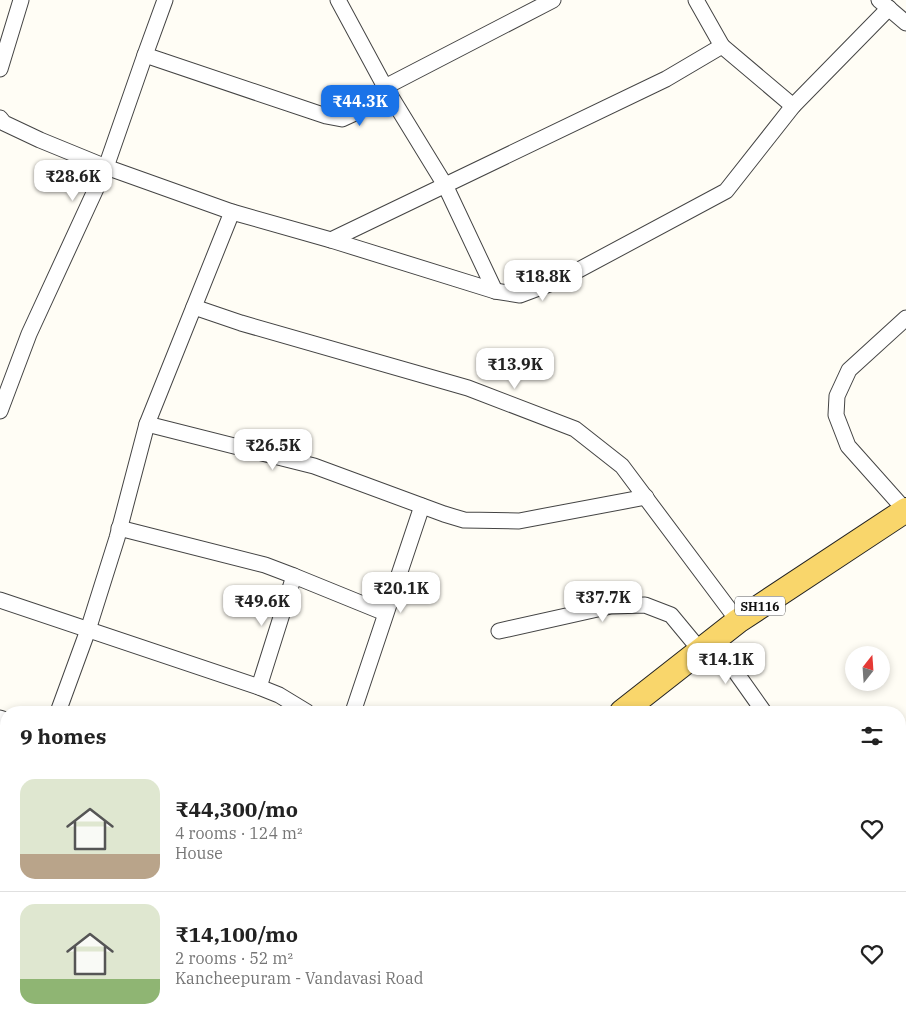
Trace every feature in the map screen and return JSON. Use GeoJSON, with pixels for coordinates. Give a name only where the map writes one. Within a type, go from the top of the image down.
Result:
{"type":"FeatureCollection","features":[{"type":"Feature","properties":{"kind":"main road","name":"SH116"},"geometry":{"type":"LineString","coordinates":[[630,706],[738,621],[906,510]]}},
{"type":"Feature","properties":{"kind":"street"},"geometry":{"type":"LineString","coordinates":[[0,69],[21,0]]}},
{"type":"Feature","properties":{"kind":"street"},"geometry":{"type":"LineString","coordinates":[[0,411],[29,334],[106,167],[165,0]]}},
{"type":"Feature","properties":{"kind":"street"},"geometry":{"type":"LineString","coordinates":[[338,0],[385,87],[445,185],[495,291]]}},
{"type":"Feature","properties":{"kind":"street"},"geometry":{"type":"LineString","coordinates":[[144,55],[326,116],[342,119],[355,113],[385,87],[553,0]]}},
{"type":"Feature","properties":{"kind":"street"},"geometry":{"type":"LineString","coordinates":[[696,0],[722,46],[793,106]]}},
{"type":"Feature","properties":{"kind":"street"},"geometry":{"type":"LineString","coordinates":[[0,118],[4,122],[40,140],[106,167],[232,212],[331,240],[495,291],[520,295],[560,280],[726,191],[793,106],[884,4],[906,23]]}},
{"type":"Feature","properties":{"kind":"street"},"geometry":{"type":"LineString","coordinates":[[331,240],[666,79],[722,46]]}},
{"type":"Feature","properties":{"kind":"street"},"geometry":{"type":"LineString","coordinates":[[60,706],[88,630],[120,528],[147,424],[232,212]]}},
{"type":"Feature","properties":{"kind":"street"},"geometry":{"type":"LineString","coordinates":[[194,307],[468,388],[575,429],[622,466],[738,621]]}},
{"type":"Feature","properties":{"kind":"street"},"geometry":{"type":"LineString","coordinates":[[906,318],[849,370],[837,396],[836,415],[848,446],[906,510]]}},
{"type":"Feature","properties":{"kind":"street"},"geometry":{"type":"LineString","coordinates":[[147,424],[314,466],[464,520],[519,521],[646,497]]}},
{"type":"Feature","properties":{"kind":"street"},"geometry":{"type":"LineString","coordinates":[[355,706],[422,506]]}},
{"type":"Feature","properties":{"kind":"street"},"geometry":{"type":"LineString","coordinates":[[120,528],[265,565],[385,613]]}},
{"type":"Feature","properties":{"kind":"street"},"geometry":{"type":"LineString","coordinates":[[258,687],[294,576]]}},
{"type":"Feature","properties":{"kind":"street"},"geometry":{"type":"LineString","coordinates":[[0,600],[258,687],[279,695],[298,706]]}},
{"type":"Feature","properties":{"kind":"street"},"geometry":{"type":"LineString","coordinates":[[499,631],[611,606],[645,605],[671,615],[706,645],[759,706]]}}]}
